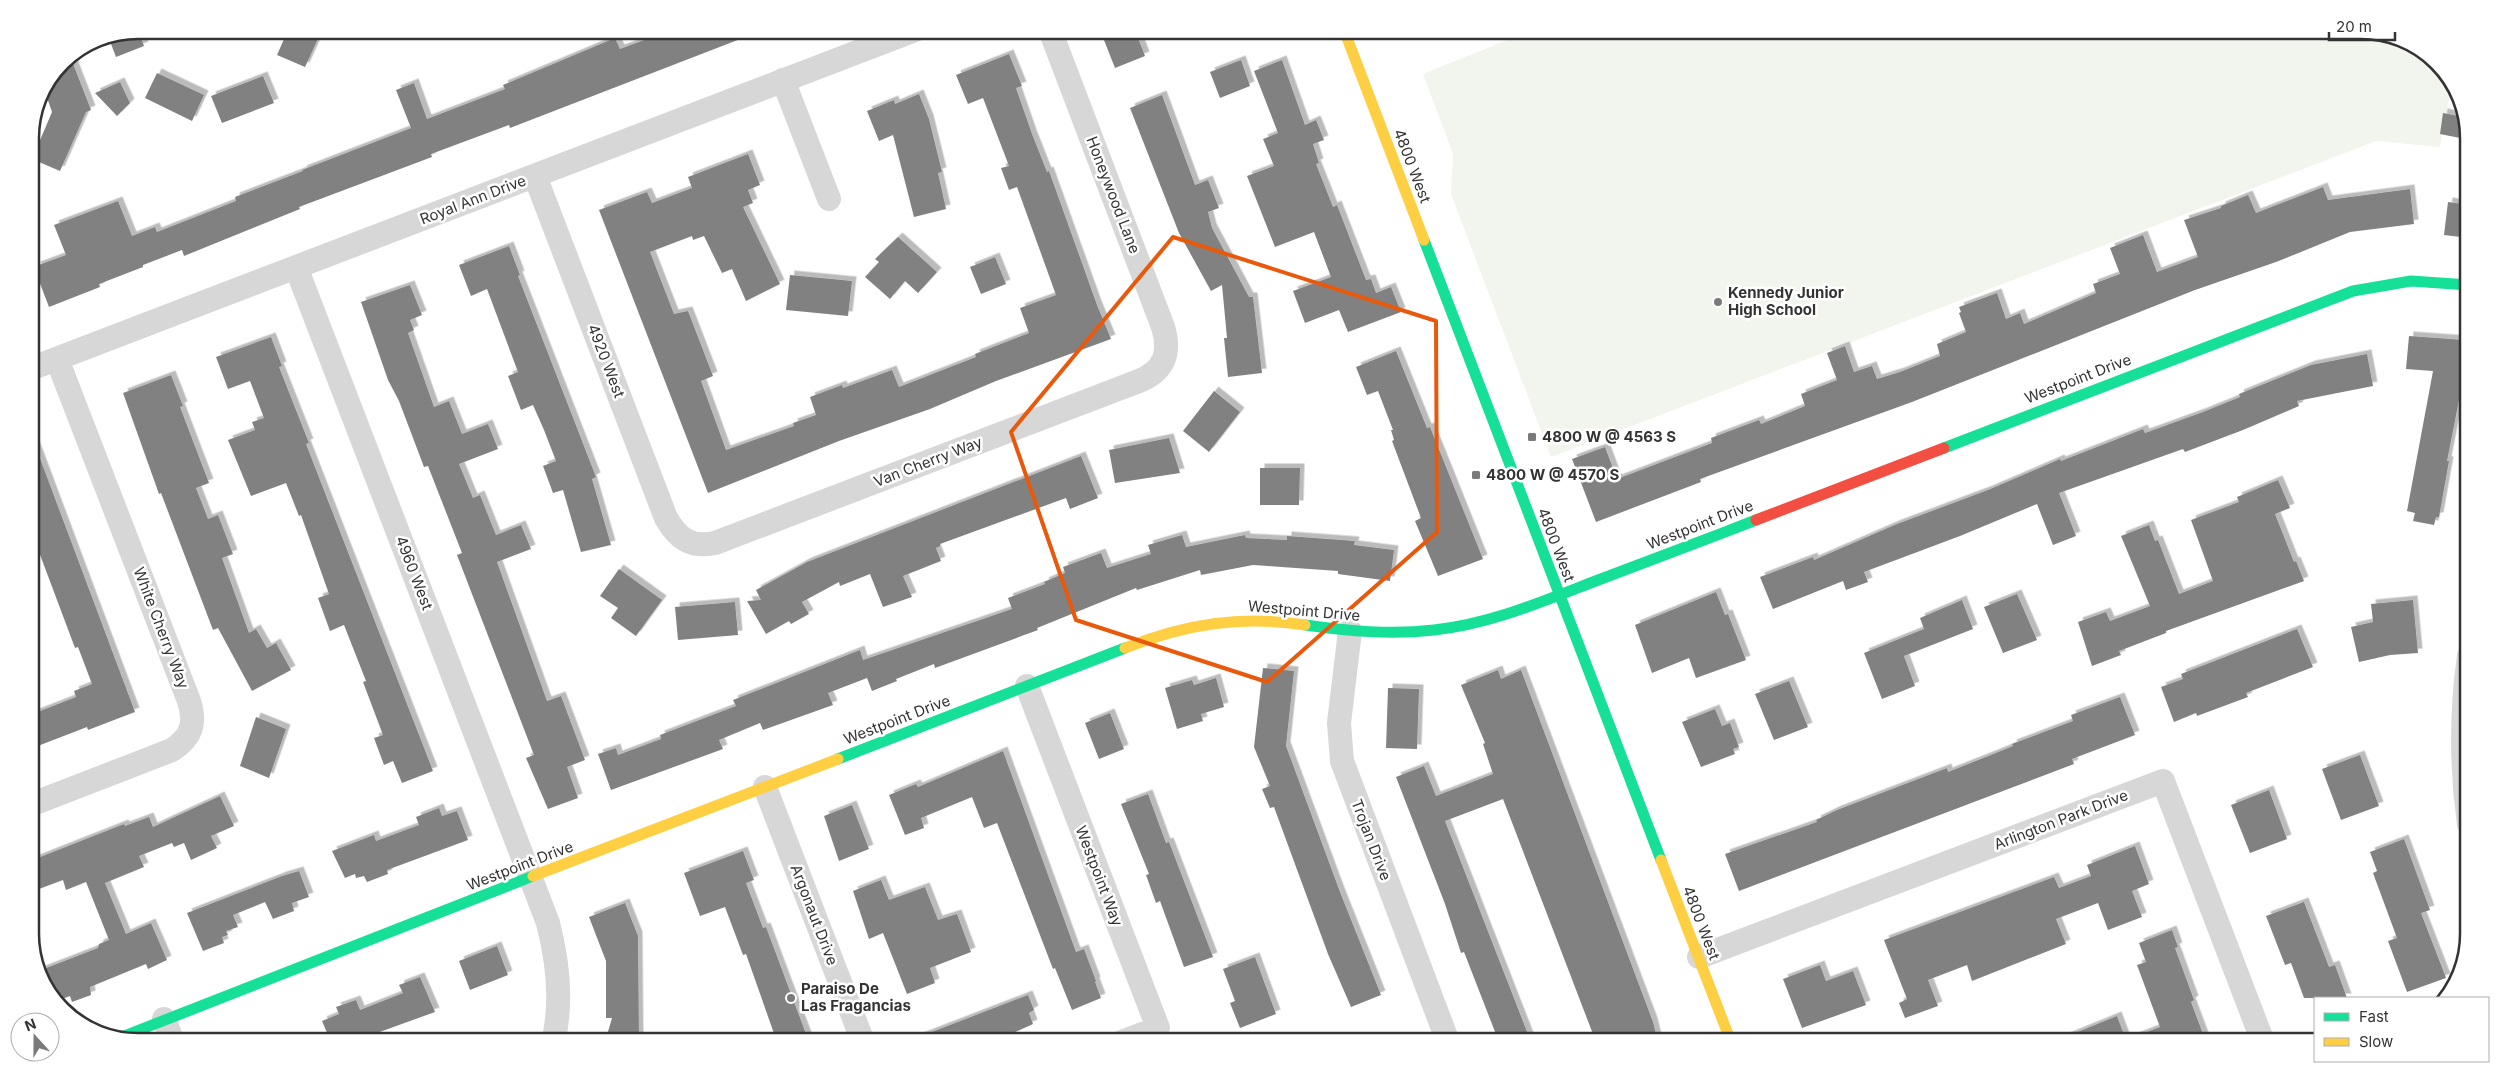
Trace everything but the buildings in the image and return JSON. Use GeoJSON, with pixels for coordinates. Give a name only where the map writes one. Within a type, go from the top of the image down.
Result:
{"type":"FeatureCollection","features":[{"type":"Feature","properties":{"kind":"street","name":"Royal Ann Drive"},"geometry":{"type":"LineString","coordinates":[[39,365],[892,39]]}},
{"type":"Feature","properties":{"kind":"street","name":"Honeywood Lane"},"geometry":{"type":"LineString","coordinates":[[1053,39],[1163,327],[1167,344],[1164,361]]}},
{"type":"Feature","properties":{"kind":"street","name":"4800 West"},"geometry":{"type":"LineString","coordinates":[[1347,39],[1728,1033]]}},
{"type":"Feature","properties":{"kind":"street"},"geometry":{"type":"LineString","coordinates":[[784,80],[829,199]]}},
{"type":"Feature","properties":{"kind":"street","name":"4920 West"},"geometry":{"type":"LineString","coordinates":[[535,176],[666,518],[677,535],[685,542]]}},
{"type":"Feature","properties":{"kind":"street","name":"4960 West"},"geometry":{"type":"LineString","coordinates":[[296,267],[548,923],[557,961],[559,1001],[554,1033]]}},
{"type":"Feature","properties":{"kind":"street","name":"Westpoint Drive"},"geometry":{"type":"LineString","coordinates":[[131,1033],[1137,643],[1188,627],[1225,621],[1257,619],[1350,631],[1397,633],[1438,631],[1479,623],[1559,595],[2353,290],[2390,282],[2432,279],[2460,284]]}},
{"type":"Feature","properties":{"kind":"street","name":"White Cherry Way"},"geometry":{"type":"LineString","coordinates":[[39,802],[172,750],[186,738],[193,723],[189,701],[57,358]]}},
{"type":"Feature","properties":{"kind":"street","name":"Van Cherry Way"},"geometry":{"type":"LineString","coordinates":[[685,542],[694,545],[715,543],[1139,381],[1154,374],[1164,361]]}},
{"type":"Feature","properties":{"kind":"street","name":"Trojan Drive"},"geometry":{"type":"LineString","coordinates":[[1350,631],[1338,723],[1342,761],[1445,1033]]}},
{"type":"Feature","properties":{"kind":"street","name":"Westpoint Way"},"geometry":{"type":"LineString","coordinates":[[1027,686],[1158,1028],[1145,1033]]}},
{"type":"Feature","properties":{"kind":"street","name":"Arlington Park Drive"},"geometry":{"type":"LineString","coordinates":[[1698,957],[2162,781],[2260,1033]]}},
{"type":"Feature","properties":{"kind":"street","name":"Argonaut Drive"},"geometry":{"type":"LineString","coordinates":[[765,787],[860,1033]]}},
{"type":"Feature","properties":{"kind":"street"},"geometry":{"type":"LineString","coordinates":[[164,1019],[169,1033]]}},
{"type":"Feature","properties":{"kind":"highlighted area"},"geometry":{"type":"Polygon","coordinates":[[[1173,237],[1436,321],[1437,532],[1267,682],[1076,620],[1011,432],[1173,237]]]}},
{"type":"Feature","properties":{"kind":"shaded area","name":"Kennedy Junior High School"},"geometry":{"type":"Polygon","coordinates":[[[1510,39],[2361,39],[2387,42],[2411,52],[2431,68],[2450,94],[2440,147],[2376,141],[1551,457],[1451,194],[1453,154],[1423,74],[1510,39]]]}},
{"type":"Feature","properties":{"kind":"traffic: fast"},"geometry":{"type":"LineString","coordinates":[[1424,240],[1661,860]]}},
{"type":"Feature","properties":{"kind":"traffic: fast"},"geometry":{"type":"LineString","coordinates":[[1944,448],[2353,291],[2411,281],[2460,284]]}},
{"type":"Feature","properties":{"kind":"traffic: fast"},"geometry":{"type":"LineString","coordinates":[[1305,625],[1353,631],[1402,632],[1434,630],[1475,623],[1535,604],[1756,520]]}},
{"type":"Feature","properties":{"kind":"traffic: fast"},"geometry":{"type":"LineString","coordinates":[[838,759],[1125,648]]}},
{"type":"Feature","properties":{"kind":"traffic: fast"},"geometry":{"type":"LineString","coordinates":[[132,1033],[533,876]]}},
{"type":"Feature","properties":{"kind":"traffic: slow"},"geometry":{"type":"LineString","coordinates":[[1347,39],[1424,240]]}},
{"type":"Feature","properties":{"kind":"traffic: slow"},"geometry":{"type":"LineString","coordinates":[[1125,648],[1169,633],[1214,624],[1258,621],[1305,625]]}},
{"type":"Feature","properties":{"kind":"traffic: slow"},"geometry":{"type":"LineString","coordinates":[[533,876],[838,759]]}},
{"type":"Feature","properties":{"kind":"traffic: slow"},"geometry":{"type":"LineString","coordinates":[[1661,860],[1728,1033]]}},
{"type":"Feature","properties":{"kind":"traffic: jam"},"geometry":{"type":"LineString","coordinates":[[1756,520],[1944,448]]}},
{"type":"Feature","properties":{"kind":"place","name":"Kennedy Junior High School"},"geometry":{"type":"Point","coordinates":[1718,302]}},
{"type":"Feature","properties":{"kind":"place","name":"4800 W @ 4563 S"},"geometry":{"type":"Point","coordinates":[1532,437]}},
{"type":"Feature","properties":{"kind":"place","name":"4800 W @ 4570 S"},"geometry":{"type":"Point","coordinates":[1476,475]}},
{"type":"Feature","properties":{"kind":"place","name":"Paraiso De Las Fragancias"},"geometry":{"type":"Point","coordinates":[791,998]}}]}
